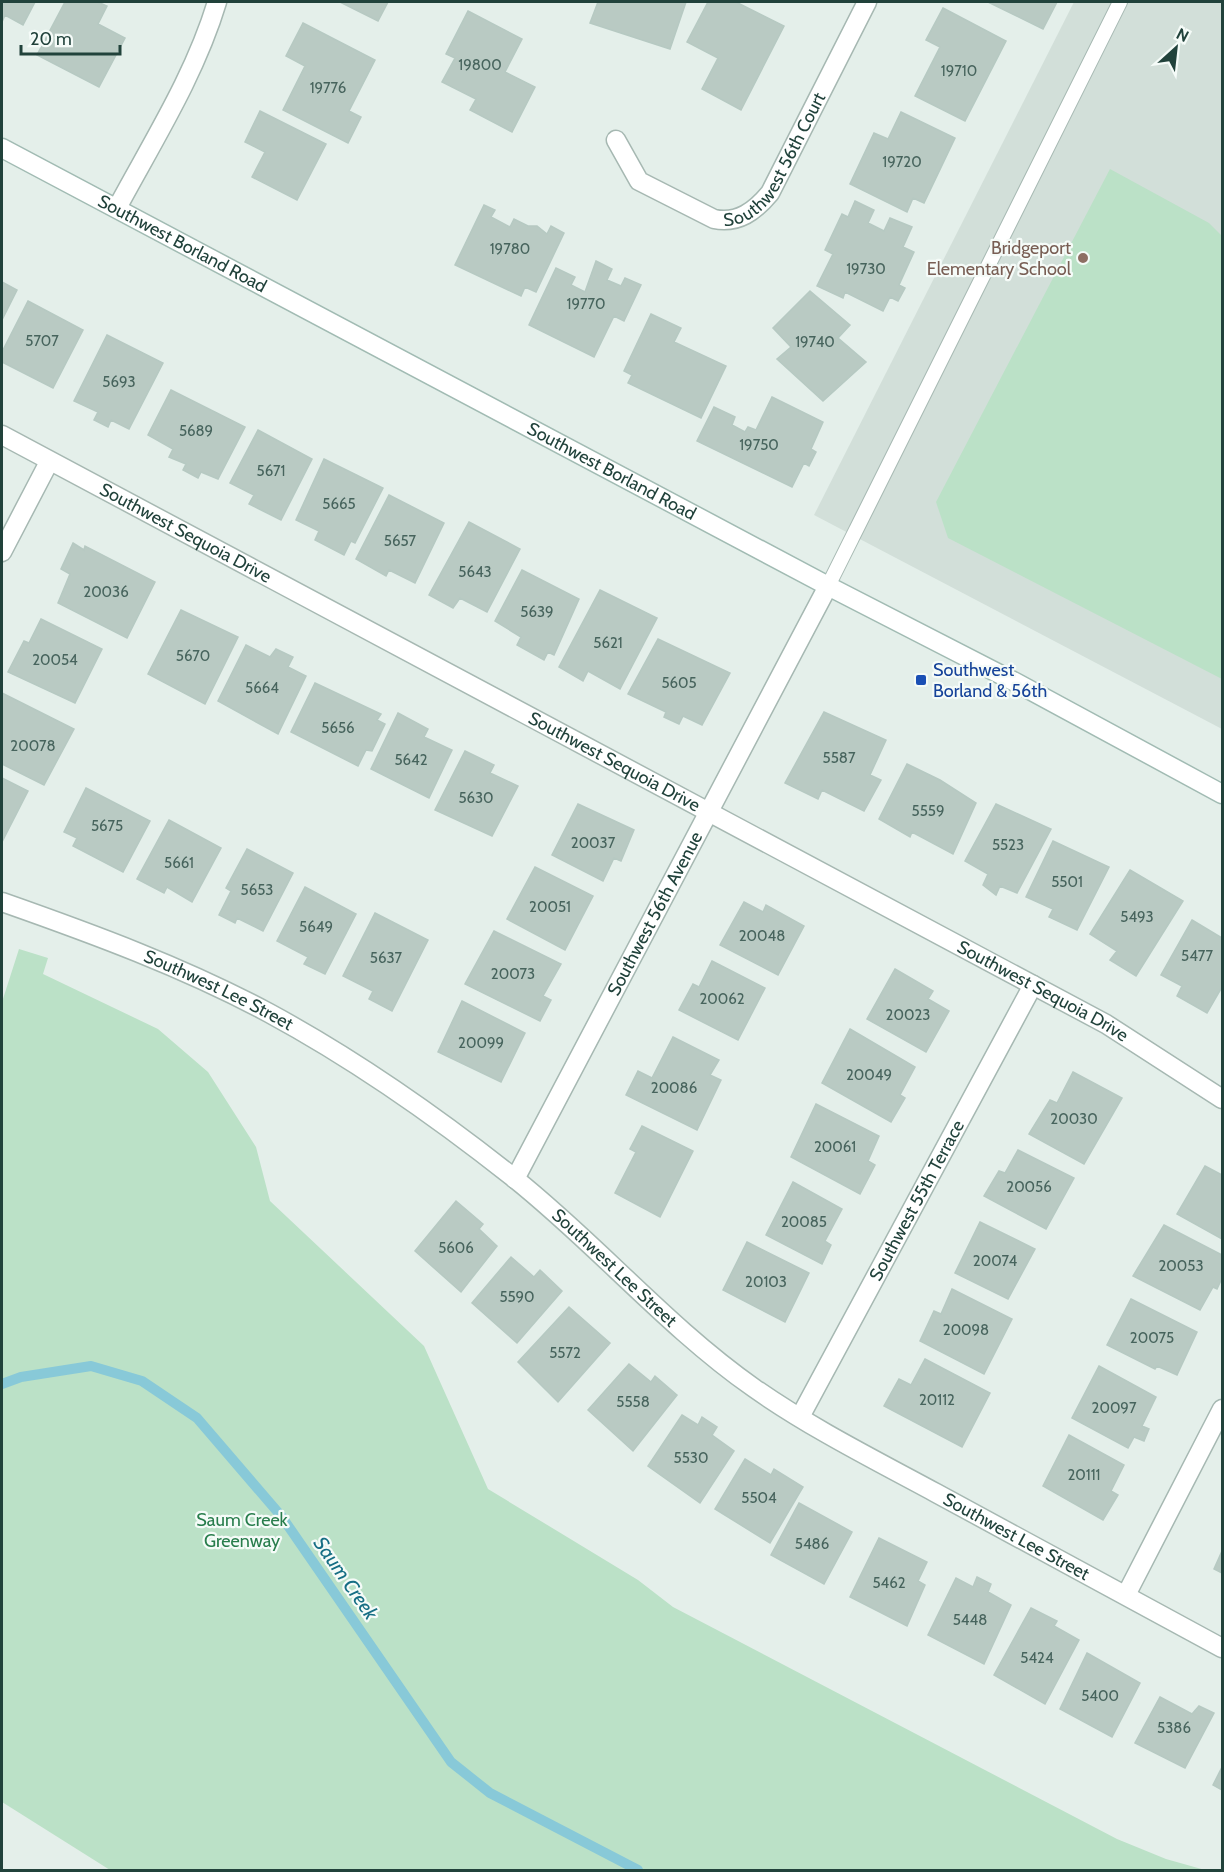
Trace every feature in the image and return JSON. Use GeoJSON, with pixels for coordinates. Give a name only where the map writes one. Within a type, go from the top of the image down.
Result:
{"type":"FeatureCollection","features":[{"type":"Feature","properties":{"kind":"street"},"geometry":{"type":"LineString","coordinates":[[117,208],[188,76],[207,36],[218,2]]}},
{"type":"Feature","properties":{"kind":"street","name":"Southwest 56th Court"},"geometry":{"type":"LineString","coordinates":[[616,140],[639,181],[714,219],[733,219],[758,208],[770,193],[867,2]]}},
{"type":"Feature","properties":{"kind":"street","name":"Southwest Borland Road"},"geometry":{"type":"LineString","coordinates":[[2,148],[828,586],[1017,683],[1222,794]]}},
{"type":"Feature","properties":{"kind":"street","name":"Southwest Sequoia Drive"},"geometry":{"type":"LineString","coordinates":[[2,435],[1106,1024],[1222,1099]]}},
{"type":"Feature","properties":{"kind":"street"},"geometry":{"type":"LineString","coordinates":[[2,552],[49,462]]}},
{"type":"Feature","properties":{"kind":"street","name":"Southwest 56th Avenue"},"geometry":{"type":"LineString","coordinates":[[515,1179],[828,586]]}},
{"type":"Feature","properties":{"kind":"street","name":"Southwest Lee Street"},"geometry":{"type":"LineString","coordinates":[[2,902],[106,938],[194,976],[267,1012],[332,1048],[409,1099],[515,1179],[584,1238],[703,1348],[754,1388],[800,1417],[1222,1648]]}},
{"type":"Feature","properties":{"kind":"street","name":"Southwest 55th Terrace"},"geometry":{"type":"LineString","coordinates":[[800,1417],[1033,985]]}},
{"type":"Feature","properties":{"kind":"street"},"geometry":{"type":"LineString","coordinates":[[1126,1595],[1222,1409]]}},
{"type":"Feature","properties":{"kind":"lane"},"geometry":{"type":"LineString","coordinates":[[828,586],[1120,2]]}},
{"type":"Feature","properties":{"kind":"shaded area","name":"Bridgeport Elementary School"},"geometry":{"type":"Polygon","coordinates":[[[1074,2],[1222,2],[1222,729],[814,515],[1074,2]]]}},
{"type":"Feature","properties":{"kind":"green space"},"geometry":{"type":"Polygon","coordinates":[[[1110,169],[1209,223],[1222,236],[1222,679],[948,538],[936,502],[1110,169]]]}},
{"type":"Feature","properties":{"kind":"green space","name":"Saum Creek Greenway"},"geometry":{"type":"Polygon","coordinates":[[[19,949],[48,958],[43,974],[158,1029],[208,1072],[256,1147],[270,1201],[424,1346],[488,1489],[638,1580],[673,1607],[1117,1839],[1166,1859],[1205,1870],[110,1870],[2,1802],[2,1002],[19,949]]]}},
{"type":"Feature","properties":{"kind":"building"},"geometry":{"type":"Polygon","coordinates":[[[2,2],[35,2],[23,25],[5,15],[2,22],[2,2]]]}},
{"type":"Feature","properties":{"kind":"building"},"geometry":{"type":"Polygon","coordinates":[[[65,2],[98,2],[107,6],[98,24],[125,38],[99,87],[37,55],[65,2]]]}},
{"type":"Feature","properties":{"kind":"building"},"geometry":{"type":"Polygon","coordinates":[[[340,2],[388,2],[378,21],[340,2]]]}},
{"type":"Feature","properties":{"kind":"building"},"geometry":{"type":"Polygon","coordinates":[[[598,2],[686,2],[670,49],[590,23],[598,2]]]}},
{"type":"Feature","properties":{"kind":"building"},"geometry":{"type":"Polygon","coordinates":[[[708,2],[736,2],[784,26],[741,110],[702,89],[718,58],[687,42],[708,2]]]}},
{"type":"Feature","properties":{"kind":"building"},"geometry":{"type":"Polygon","coordinates":[[[988,2],[1057,2],[1043,29],[988,2]]]}},
{"type":"Feature","properties":{"kind":"building"},"geometry":{"type":"Polygon","coordinates":[[[943,8],[1006,41],[965,121],[915,96],[940,47],[926,40],[943,8]]]}},
{"type":"Feature","properties":{"kind":"building"},"geometry":{"type":"Polygon","coordinates":[[[468,11],[522,39],[505,72],[535,87],[512,132],[470,110],[476,99],[442,82],[455,58],[446,54],[468,11]]]}},
{"type":"Feature","properties":{"kind":"building"},"geometry":{"type":"Polygon","coordinates":[[[303,23],[375,60],[349,111],[361,117],[348,143],[283,110],[305,66],[286,56],[303,23]]]}},
{"type":"Feature","properties":{"kind":"building"},"geometry":{"type":"Polygon","coordinates":[[[260,111],[326,144],[297,200],[252,177],[265,152],[245,142],[260,111]]]}},
{"type":"Feature","properties":{"kind":"building"},"geometry":{"type":"Polygon","coordinates":[[[901,112],[955,138],[924,203],[913,198],[907,212],[850,184],[874,133],[888,139],[901,112]]]}},
{"type":"Feature","properties":{"kind":"building"},"geometry":{"type":"Polygon","coordinates":[[[855,201],[874,210],[868,223],[884,231],[890,218],[912,227],[903,247],[914,252],[899,285],[905,288],[898,301],[890,297],[883,311],[845,292],[843,298],[817,286],[833,254],[825,250],[842,214],[848,217],[855,201]]]}},
{"type":"Feature","properties":{"kind":"building"},"geometry":{"type":"Polygon","coordinates":[[[484,205],[495,210],[491,217],[510,227],[514,219],[528,226],[537,226],[547,234],[551,226],[564,233],[536,292],[525,287],[521,296],[455,265],[484,205]]]}},
{"type":"Feature","properties":{"kind":"building"},"geometry":{"type":"Polygon","coordinates":[[[596,261],[612,269],[607,280],[621,286],[625,278],[641,285],[624,321],[614,316],[594,357],[529,325],[556,268],[575,277],[571,285],[585,292],[596,261]]]}},
{"type":"Feature","properties":{"kind":"building"},"geometry":{"type":"Polygon","coordinates":[[[2,282],[17,290],[2,320],[2,282]]]}},
{"type":"Feature","properties":{"kind":"building"},"geometry":{"type":"Polygon","coordinates":[[[810,291],[850,325],[838,338],[866,362],[823,401],[777,359],[791,347],[773,328],[810,291]]]}},
{"type":"Feature","properties":{"kind":"building"},"geometry":{"type":"Polygon","coordinates":[[[28,301],[83,330],[53,388],[2,362],[2,352],[28,301]]]}},
{"type":"Feature","properties":{"kind":"building"},"geometry":{"type":"Polygon","coordinates":[[[651,314],[681,328],[674,342],[726,366],[701,418],[628,383],[632,375],[624,371],[651,314]]]}},
{"type":"Feature","properties":{"kind":"building"},"geometry":{"type":"Polygon","coordinates":[[[107,335],[163,363],[129,429],[111,420],[108,427],[94,420],[98,412],[74,401],[107,335]]]}},
{"type":"Feature","properties":{"kind":"building"},"geometry":{"type":"Polygon","coordinates":[[[171,390],[245,427],[218,479],[201,472],[198,478],[183,470],[186,464],[169,457],[173,449],[148,435],[171,390]]]}},
{"type":"Feature","properties":{"kind":"building"},"geometry":{"type":"Polygon","coordinates":[[[772,397],[823,422],[811,449],[816,452],[809,466],[804,463],[792,487],[697,441],[714,407],[735,417],[732,425],[745,432],[748,427],[756,430],[772,397]]]}},
{"type":"Feature","properties":{"kind":"building"},"geometry":{"type":"Polygon","coordinates":[[[258,430],[312,459],[281,520],[249,504],[254,495],[230,483],[258,430]]]}},
{"type":"Feature","properties":{"kind":"building"},"geometry":{"type":"Polygon","coordinates":[[[324,459],[383,488],[355,543],[351,541],[344,555],[315,540],[319,531],[296,520],[324,459]]]}},
{"type":"Feature","properties":{"kind":"building"},"geometry":{"type":"Polygon","coordinates":[[[389,495],[444,523],[415,583],[389,570],[386,576],[356,559],[389,495]]]}},
{"type":"Feature","properties":{"kind":"building"},"geometry":{"type":"Polygon","coordinates":[[[469,522],[520,549],[487,612],[460,598],[453,608],[429,595],[469,522]]]}},
{"type":"Feature","properties":{"kind":"building"},"geometry":{"type":"Polygon","coordinates":[[[73,543],[84,550],[85,546],[155,582],[127,638],[58,603],[70,574],[61,569],[73,543]]]}},
{"type":"Feature","properties":{"kind":"building"},"geometry":{"type":"Polygon","coordinates":[[[522,570],[579,599],[554,655],[548,652],[544,660],[517,645],[521,637],[495,621],[522,570]]]}},
{"type":"Feature","properties":{"kind":"building"},"geometry":{"type":"Polygon","coordinates":[[[600,590],[657,618],[620,689],[588,671],[583,681],[559,667],[600,590]]]}},
{"type":"Feature","properties":{"kind":"building"},"geometry":{"type":"Polygon","coordinates":[[[181,610],[238,637],[205,704],[148,674],[181,610]]]}},
{"type":"Feature","properties":{"kind":"building"},"geometry":{"type":"Polygon","coordinates":[[[41,619],[102,649],[75,703],[8,672],[24,641],[29,643],[41,619]]]}},
{"type":"Feature","properties":{"kind":"building"},"geometry":{"type":"Polygon","coordinates":[[[658,639],[730,673],[702,725],[683,716],[679,724],[664,717],[666,712],[628,694],[658,639]]]}},
{"type":"Feature","properties":{"kind":"building"},"geometry":{"type":"Polygon","coordinates":[[[246,645],[270,657],[276,649],[293,657],[288,667],[306,676],[278,734],[218,701],[246,645]]]}},
{"type":"Feature","properties":{"kind":"building"},"geometry":{"type":"Polygon","coordinates":[[[315,683],[381,714],[377,720],[385,724],[372,751],[366,750],[358,766],[291,732],[315,683]]]}},
{"type":"Feature","properties":{"kind":"building"},"geometry":{"type":"Polygon","coordinates":[[[2,693],[74,729],[44,785],[2,764],[2,693]]]}},
{"type":"Feature","properties":{"kind":"building"},"geometry":{"type":"Polygon","coordinates":[[[824,712],[886,740],[870,775],[881,780],[864,811],[822,790],[818,799],[785,783],[824,712]]]}},
{"type":"Feature","properties":{"kind":"building"},"geometry":{"type":"Polygon","coordinates":[[[398,713],[428,729],[424,737],[452,750],[429,798],[371,769],[398,713]]]}},
{"type":"Feature","properties":{"kind":"building"},"geometry":{"type":"Polygon","coordinates":[[[465,751],[494,765],[490,773],[518,786],[492,836],[435,810],[465,751]]]}},
{"type":"Feature","properties":{"kind":"building"},"geometry":{"type":"Polygon","coordinates":[[[907,764],[940,780],[976,803],[953,854],[912,832],[910,837],[879,819],[907,764]]]}},
{"type":"Feature","properties":{"kind":"building"},"geometry":{"type":"Polygon","coordinates":[[[2,778],[28,791],[2,842],[2,778]]]}},
{"type":"Feature","properties":{"kind":"building"},"geometry":{"type":"Polygon","coordinates":[[[86,788],[150,821],[123,872],[73,846],[77,838],[64,832],[86,788]]]}},
{"type":"Feature","properties":{"kind":"building"},"geometry":{"type":"Polygon","coordinates":[[[578,804],[634,830],[621,861],[614,858],[603,881],[552,855],[578,804]]]}},
{"type":"Feature","properties":{"kind":"building"},"geometry":{"type":"Polygon","coordinates":[[[996,804],[1051,829],[1017,893],[1000,886],[996,895],[983,885],[988,874],[965,861],[996,804]]]}},
{"type":"Feature","properties":{"kind":"building"},"geometry":{"type":"Polygon","coordinates":[[[169,820],[221,848],[192,902],[167,887],[164,893],[137,879],[169,820]]]}},
{"type":"Feature","properties":{"kind":"building"},"geometry":{"type":"Polygon","coordinates":[[[1053,841],[1109,867],[1077,930],[1049,917],[1053,909],[1026,897],[1053,841]]]}},
{"type":"Feature","properties":{"kind":"building"},"geometry":{"type":"Polygon","coordinates":[[[247,849],[293,873],[263,931],[237,918],[235,923],[219,915],[231,891],[226,888],[247,849]]]}},
{"type":"Feature","properties":{"kind":"building"},"geometry":{"type":"Polygon","coordinates":[[[535,867],[593,896],[565,950],[507,919],[535,867]]]}},
{"type":"Feature","properties":{"kind":"building"},"geometry":{"type":"Polygon","coordinates":[[[1130,870],[1183,901],[1136,976],[1110,960],[1117,951],[1090,934],[1130,870]]]}},
{"type":"Feature","properties":{"kind":"building"},"geometry":{"type":"Polygon","coordinates":[[[305,887],[356,914],[325,974],[304,964],[308,957],[277,941],[305,887]]]}},
{"type":"Feature","properties":{"kind":"building"},"geometry":{"type":"Polygon","coordinates":[[[744,902],[763,912],[766,905],[804,926],[778,975],[720,945],[744,902]]]}},
{"type":"Feature","properties":{"kind":"building"},"geometry":{"type":"Polygon","coordinates":[[[375,913],[428,940],[392,1011],[369,999],[373,991],[343,976],[375,913]]]}},
{"type":"Feature","properties":{"kind":"building"},"geometry":{"type":"Polygon","coordinates":[[[1192,920],[1222,938],[1222,987],[1207,1013],[1177,996],[1182,986],[1161,975],[1192,920]]]}},
{"type":"Feature","properties":{"kind":"building"},"geometry":{"type":"Polygon","coordinates":[[[494,931],[561,964],[543,996],[551,1000],[540,1021],[465,984],[494,931]]]}},
{"type":"Feature","properties":{"kind":"building"},"geometry":{"type":"Polygon","coordinates":[[[712,961],[765,988],[738,1040],[679,1010],[693,984],[699,987],[712,961]]]}},
{"type":"Feature","properties":{"kind":"building"},"geometry":{"type":"Polygon","coordinates":[[[895,969],[933,991],[928,999],[949,1011],[926,1052],[867,1019],[895,969]]]}},
{"type":"Feature","properties":{"kind":"building"},"geometry":{"type":"Polygon","coordinates":[[[462,1001],[525,1033],[501,1082],[438,1052],[462,1001]]]}},
{"type":"Feature","properties":{"kind":"building"},"geometry":{"type":"Polygon","coordinates":[[[850,1029],[915,1067],[900,1095],[905,1098],[891,1122],[822,1083],[850,1029]]]}},
{"type":"Feature","properties":{"kind":"building"},"geometry":{"type":"Polygon","coordinates":[[[673,1037],[719,1060],[710,1075],[721,1080],[697,1130],[626,1095],[638,1071],[652,1078],[673,1037]]]}},
{"type":"Feature","properties":{"kind":"building"},"geometry":{"type":"Polygon","coordinates":[[[1073,1072],[1122,1098],[1084,1164],[1029,1134],[1050,1100],[1057,1103],[1073,1072]]]}},
{"type":"Feature","properties":{"kind":"building"},"geometry":{"type":"Polygon","coordinates":[[[816,1104],[879,1136],[868,1161],[875,1165],[860,1194],[791,1157],[816,1104]]]}},
{"type":"Feature","properties":{"kind":"building"},"geometry":{"type":"Polygon","coordinates":[[[642,1126],[693,1151],[660,1217],[615,1193],[636,1152],[630,1149],[642,1126]]]}},
{"type":"Feature","properties":{"kind":"building"},"geometry":{"type":"Polygon","coordinates":[[[1018,1150],[1074,1178],[1046,1229],[984,1196],[999,1171],[1005,1173],[1018,1150]]]}},
{"type":"Feature","properties":{"kind":"building"},"geometry":{"type":"Polygon","coordinates":[[[1205,1166],[1222,1175],[1222,1239],[1177,1214],[1205,1166]]]}},
{"type":"Feature","properties":{"kind":"building"},"geometry":{"type":"Polygon","coordinates":[[[793,1182],[842,1209],[825,1241],[831,1245],[822,1264],[766,1235],[793,1182]]]}},
{"type":"Feature","properties":{"kind":"building"},"geometry":{"type":"Polygon","coordinates":[[[456,1201],[483,1224],[479,1229],[497,1246],[461,1292],[415,1251],[456,1201]]]}},
{"type":"Feature","properties":{"kind":"building"},"geometry":{"type":"Polygon","coordinates":[[[980,1222],[1035,1249],[1008,1299],[955,1273],[980,1222]]]}},
{"type":"Feature","properties":{"kind":"building"},"geometry":{"type":"Polygon","coordinates":[[[1164,1225],[1222,1255],[1222,1278],[1217,1289],[1213,1287],[1200,1310],[1133,1276],[1164,1225]]]}},
{"type":"Feature","properties":{"kind":"building"},"geometry":{"type":"Polygon","coordinates":[[[747,1242],[809,1273],[785,1322],[723,1290],[747,1242]]]}},
{"type":"Feature","properties":{"kind":"building"},"geometry":{"type":"Polygon","coordinates":[[[511,1257],[534,1277],[540,1270],[562,1291],[517,1343],[472,1303],[511,1257]]]}},
{"type":"Feature","properties":{"kind":"building"},"geometry":{"type":"Polygon","coordinates":[[[952,1289],[1012,1319],[984,1374],[920,1341],[934,1311],[941,1314],[952,1289]]]}},
{"type":"Feature","properties":{"kind":"building"},"geometry":{"type":"Polygon","coordinates":[[[1131,1299],[1197,1332],[1177,1375],[1157,1366],[1155,1369],[1107,1345],[1131,1299]]]}},
{"type":"Feature","properties":{"kind":"building"},"geometry":{"type":"Polygon","coordinates":[[[569,1307],[610,1343],[558,1402],[518,1362],[569,1307]]]}},
{"type":"Feature","properties":{"kind":"building"},"geometry":{"type":"Polygon","coordinates":[[[925,1359],[990,1393],[962,1447],[884,1406],[899,1379],[911,1385],[925,1359]]]}},
{"type":"Feature","properties":{"kind":"building"},"geometry":{"type":"Polygon","coordinates":[[[629,1364],[651,1382],[655,1376],[677,1395],[633,1451],[588,1410],[629,1364]]]}},
{"type":"Feature","properties":{"kind":"building"},"geometry":{"type":"Polygon","coordinates":[[[1099,1366],[1156,1397],[1142,1426],[1149,1429],[1144,1441],[1134,1437],[1128,1448],[1072,1418],[1099,1366]]]}},
{"type":"Feature","properties":{"kind":"building"},"geometry":{"type":"Polygon","coordinates":[[[682,1415],[698,1425],[702,1417],[717,1427],[712,1435],[734,1451],[700,1503],[648,1466],[682,1415]]]}},
{"type":"Feature","properties":{"kind":"building"},"geometry":{"type":"Polygon","coordinates":[[[1069,1435],[1124,1465],[1111,1491],[1118,1495],[1103,1520],[1043,1486],[1069,1435]]]}},
{"type":"Feature","properties":{"kind":"building"},"geometry":{"type":"Polygon","coordinates":[[[745,1459],[771,1475],[774,1469],[803,1487],[770,1543],[715,1509],[745,1459]]]}},
{"type":"Feature","properties":{"kind":"building"},"geometry":{"type":"Polygon","coordinates":[[[799,1503],[852,1532],[824,1584],[771,1555],[799,1503]]]}},
{"type":"Feature","properties":{"kind":"building"},"geometry":{"type":"Polygon","coordinates":[[[879,1538],[927,1562],[918,1581],[925,1585],[907,1626],[850,1597],[879,1538]]]}},
{"type":"Feature","properties":{"kind":"building"},"geometry":{"type":"Polygon","coordinates":[[[1222,1551],[1222,1573],[1214,1569],[1222,1551]]]}},
{"type":"Feature","properties":{"kind":"building"},"geometry":{"type":"Polygon","coordinates":[[[977,1577],[991,1584],[988,1592],[1011,1605],[984,1664],[928,1635],[956,1578],[973,1587],[977,1577]]]}},
{"type":"Feature","properties":{"kind":"building"},"geometry":{"type":"Polygon","coordinates":[[[1031,1608],[1057,1621],[1054,1626],[1079,1640],[1045,1704],[994,1675],[1031,1608]]]}},
{"type":"Feature","properties":{"kind":"building"},"geometry":{"type":"Polygon","coordinates":[[[1087,1653],[1140,1683],[1112,1737],[1060,1709],[1087,1653]]]}},
{"type":"Feature","properties":{"kind":"building"},"geometry":{"type":"Polygon","coordinates":[[[1160,1697],[1192,1714],[1199,1706],[1214,1713],[1185,1768],[1135,1743],[1160,1697]]]}},
{"type":"Feature","properties":{"kind":"building"},"geometry":{"type":"Polygon","coordinates":[[[1222,1767],[1222,1790],[1213,1785],[1222,1767]]]}},
{"type":"Feature","properties":{"kind":"waterway","name":"Saum Creek"},"geometry":{"type":"LineString","coordinates":[[2,1384],[21,1377],[91,1366],[142,1381],[197,1418],[282,1517],[451,1762],[490,1793],[638,1870]]}},
{"type":"Feature","properties":{"kind":"place","name":"Bridgeport Elementary School"},"geometry":{"type":"Point","coordinates":[1083,258]}},
{"type":"Feature","properties":{"kind":"place","name":"Southwest Borland & 56th"},"geometry":{"type":"Point","coordinates":[921,680]}}]}
